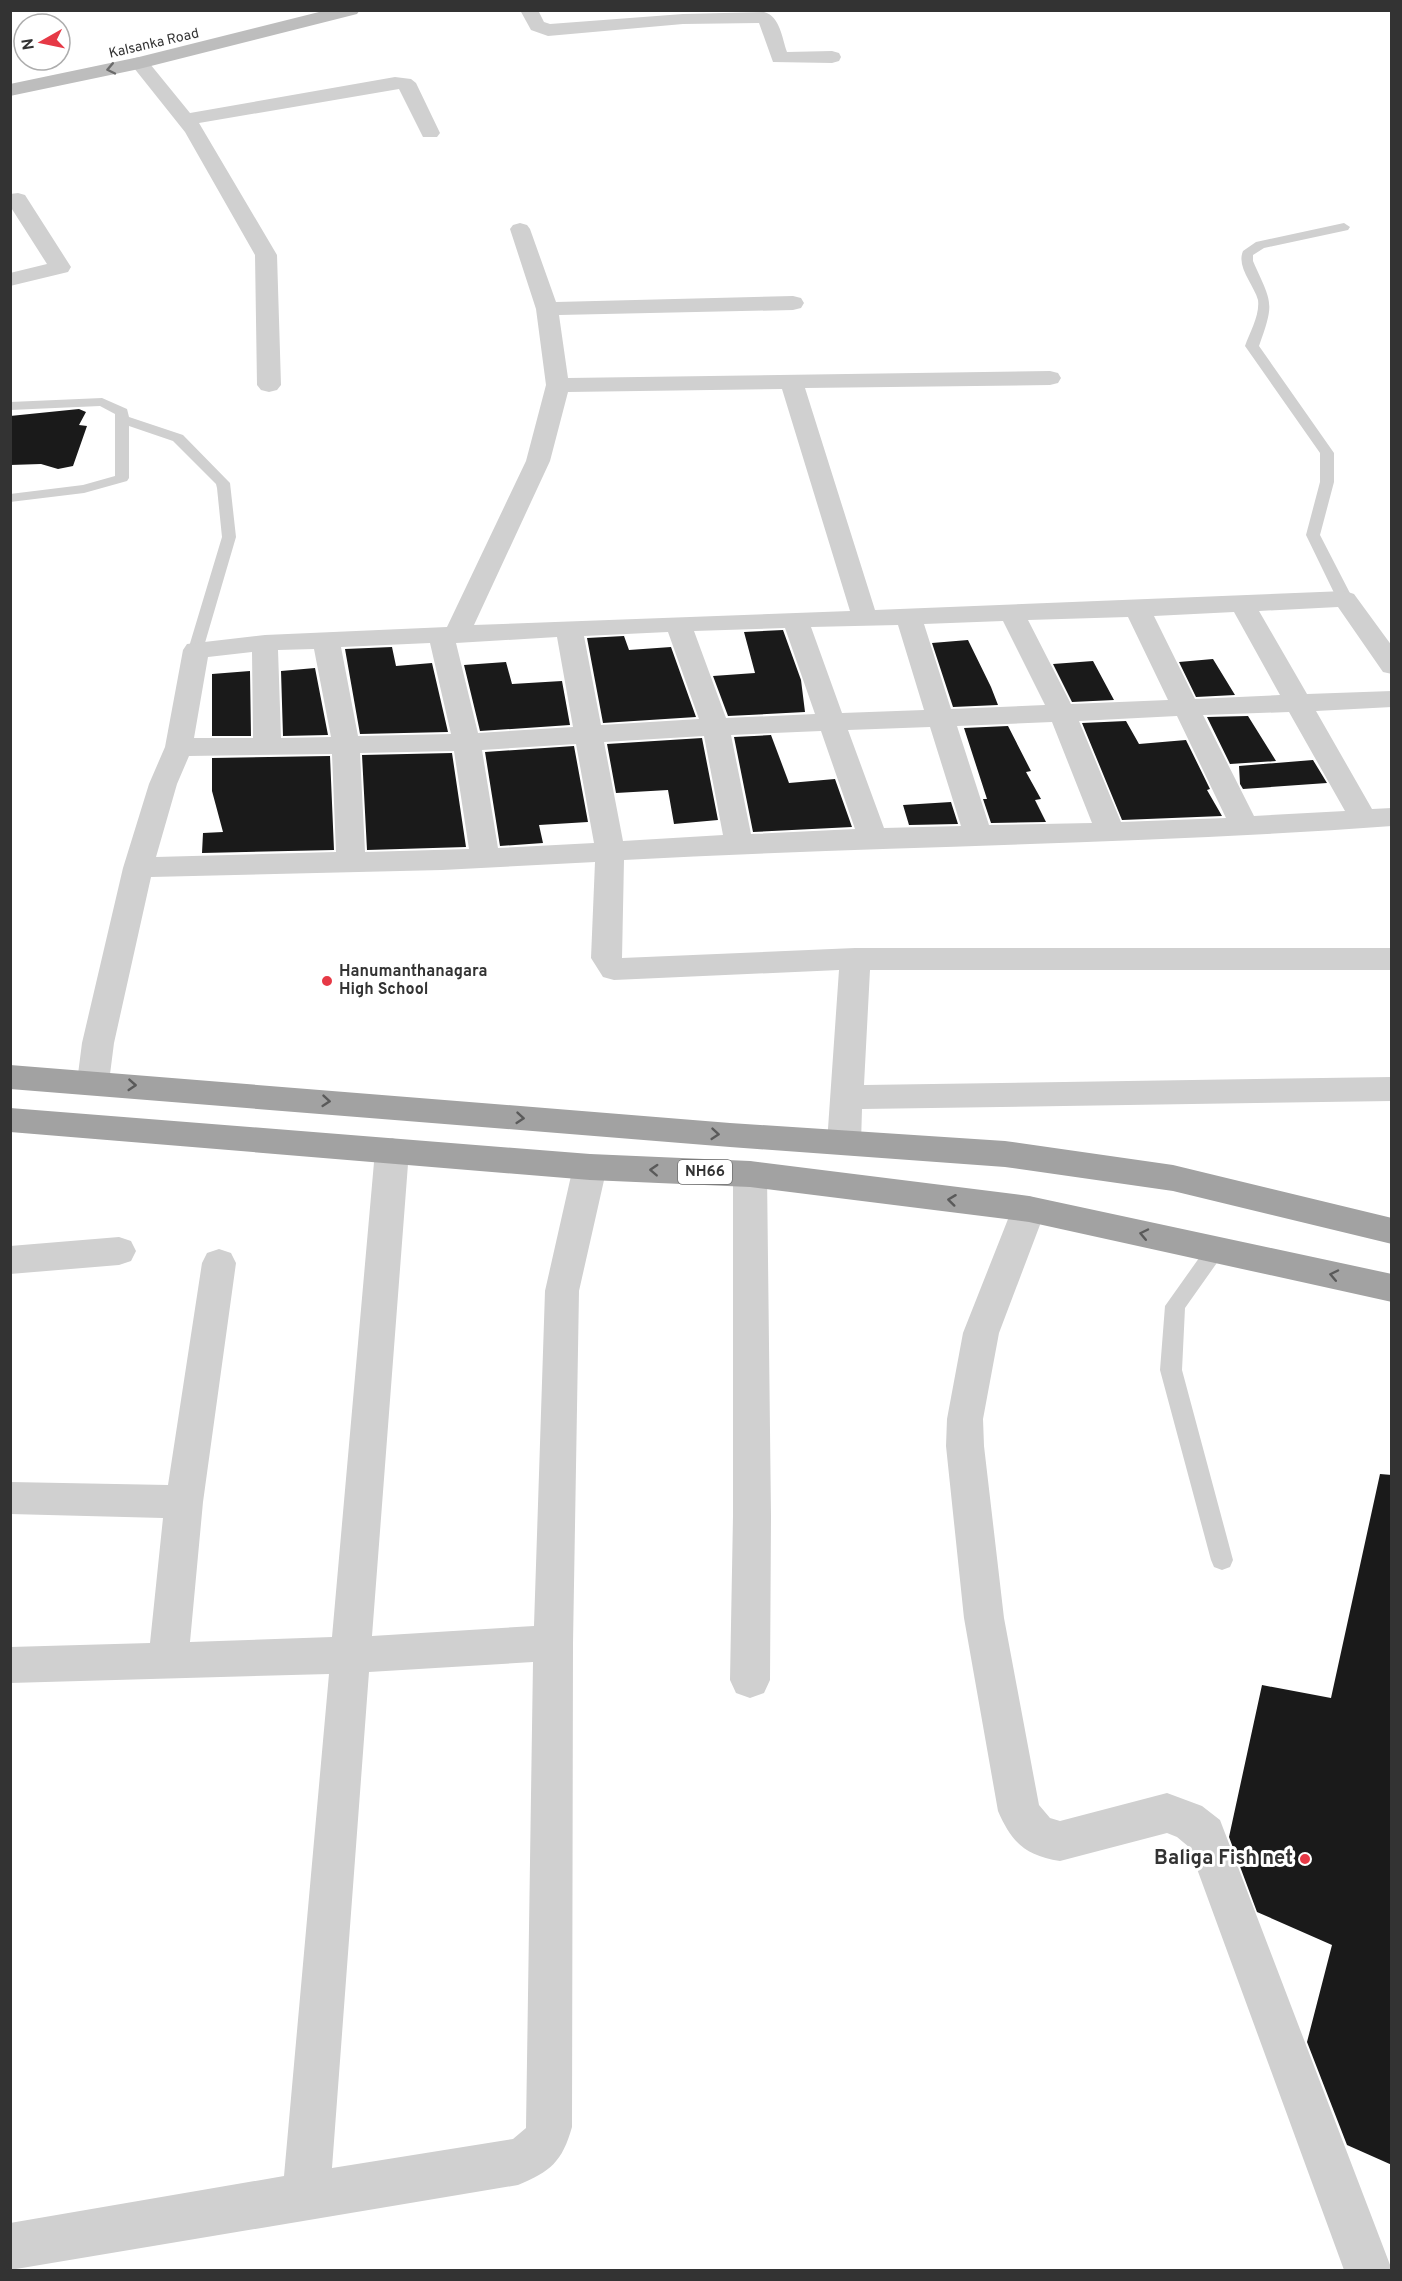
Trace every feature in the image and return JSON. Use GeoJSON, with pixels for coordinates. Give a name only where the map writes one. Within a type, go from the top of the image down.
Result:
{"type":"FeatureCollection","features":[{"type":"Feature","properties":{"kind":"highway","name":"NH66"},"geometry":{"type":"LineString","coordinates":[[10,1077],[1005,1154],[1173,1179],[1392,1231]]}},
{"type":"Feature","properties":{"kind":"highway","name":"NH66"},"geometry":{"type":"LineString","coordinates":[[10,1120],[590,1167],[750,1174],[1029,1209],[1392,1288]]}},
{"type":"Feature","properties":{"kind":"main road","name":"Kalsanka Road"},"geometry":{"type":"LineString","coordinates":[[10,76],[297,10]]}},
{"type":"Feature","properties":{"kind":"main road"},"geometry":{"type":"LineString","coordinates":[[10,90],[139,63],[351,10]]}},
{"type":"Feature","properties":{"kind":"street"},"geometry":{"type":"LineString","coordinates":[[528,10],[537,26],[548,30],[683,19],[764,17],[767,19],[780,58],[832,57]]}},
{"type":"Feature","properties":{"kind":"street"},"geometry":{"type":"LineString","coordinates":[[139,63],[194,130],[266,255],[269,385]]}},
{"type":"Feature","properties":{"kind":"street"},"geometry":{"type":"LineString","coordinates":[[185,120],[395,83],[409,87],[430,133]]}},
{"type":"Feature","properties":{"kind":"street"},"geometry":{"type":"LineString","coordinates":[[10,200],[18,199],[60,267],[10,280]]}},
{"type":"Feature","properties":{"kind":"street"},"geometry":{"type":"LineString","coordinates":[[485,858],[448,636],[538,461],[558,385],[547,309],[519,229]]}},
{"type":"Feature","properties":{"kind":"street"},"geometry":{"type":"LineString","coordinates":[[547,309],[793,303]]}},
{"type":"Feature","properties":{"kind":"street"},"geometry":{"type":"LineString","coordinates":[[558,385],[1050,378]]}},
{"type":"Feature","properties":{"kind":"street"},"geometry":{"type":"LineString","coordinates":[[790,380],[865,618]]}},
{"type":"Feature","properties":{"kind":"street"},"geometry":{"type":"LineString","coordinates":[[93,1083],[98,1043],[138,868],[163,784],[179,747],[196,650],[265,643],[678,624],[1012,614],[1345,599],[1392,666]]}},
{"type":"Feature","properties":{"kind":"street"},"geometry":{"type":"LineString","coordinates":[[1241,602],[1297,704],[1378,819]]}},
{"type":"Feature","properties":{"kind":"street"},"geometry":{"type":"LineString","coordinates":[[1137,609],[1245,827]]}},
{"type":"Feature","properties":{"kind":"street"},"geometry":{"type":"LineString","coordinates":[[1012,614],[1063,714],[1110,831]]}},
{"type":"Feature","properties":{"kind":"street"},"geometry":{"type":"LineString","coordinates":[[908,616],[978,835]]}},
{"type":"Feature","properties":{"kind":"street"},"geometry":{"type":"LineString","coordinates":[[795,620],[873,838]]}},
{"type":"Feature","properties":{"kind":"street"},"geometry":{"type":"LineString","coordinates":[[678,624],[716,727],[739,844]]}},
{"type":"Feature","properties":{"kind":"street"},"geometry":{"type":"LineString","coordinates":[[569,629],[610,850],[606,958],[615,969],[855,959],[1392,958]]}},
{"type":"Feature","properties":{"kind":"street"},"geometry":{"type":"LineString","coordinates":[[326,640],[346,745],[351,862]]}},
{"type":"Feature","properties":{"kind":"street"},"geometry":{"type":"LineString","coordinates":[[265,643],[267,747]]}},
{"type":"Feature","properties":{"kind":"street"},"geometry":{"type":"LineString","coordinates":[[179,747],[467,742],[716,727],[1392,699]]}},
{"type":"Feature","properties":{"kind":"street"},"geometry":{"type":"LineString","coordinates":[[138,868],[276,862],[485,858],[873,838],[1245,827],[1378,819]]}},
{"type":"Feature","properties":{"kind":"street"},"geometry":{"type":"LineString","coordinates":[[844,1143],[855,959]]}},
{"type":"Feature","properties":{"kind":"street"},"geometry":{"type":"LineString","coordinates":[[847,1097],[1392,1089]]}},
{"type":"Feature","properties":{"kind":"street"},"geometry":{"type":"LineString","coordinates":[[306,2196],[392,1151]]}},
{"type":"Feature","properties":{"kind":"street"},"geometry":{"type":"LineString","coordinates":[[10,2247],[518,2162],[534,2155],[545,2143],[549,2127],[553,1643],[562,1291],[590,1167]]}},
{"type":"Feature","properties":{"kind":"street"},"geometry":{"type":"LineString","coordinates":[[750,1174],[752,1516],[750,1680]]}},
{"type":"Feature","properties":{"kind":"street"},"geometry":{"type":"LineString","coordinates":[[1029,1209],[981,1333],[965,1419],[965,1446],[984,1618],[1019,1811],[1029,1829],[1042,1838],[1060,1841],[1167,1813],[1179,1815],[1193,1822],[1204,1834],[1368,2271]]}},
{"type":"Feature","properties":{"kind":"street"},"geometry":{"type":"LineString","coordinates":[[10,1260],[119,1251]]}},
{"type":"Feature","properties":{"kind":"street"},"geometry":{"type":"LineString","coordinates":[[168,1661],[184,1502],[219,1263]]}},
{"type":"Feature","properties":{"kind":"street"},"geometry":{"type":"LineString","coordinates":[[10,1498],[184,1502]]}},
{"type":"Feature","properties":{"kind":"street"},"geometry":{"type":"LineString","coordinates":[[10,1665],[350,1655],[553,1643]]}},
{"type":"Feature","properties":{"kind":"lane"},"geometry":{"type":"LineString","coordinates":[[1344,226],[1260,245],[1247,254],[1247,261],[1265,307],[1252,346],[1327,453],[1328,482],[1313,535],[1345,599]]}},
{"type":"Feature","properties":{"kind":"lane"},"geometry":{"type":"LineString","coordinates":[[10,406],[102,402],[122,412],[122,478],[84,489],[10,498]]}},
{"type":"Feature","properties":{"kind":"lane"},"geometry":{"type":"LineString","coordinates":[[122,419],[178,438],[223,483],[229,537],[196,650]]}},
{"type":"Feature","properties":{"kind":"lane"},"geometry":{"type":"LineString","coordinates":[[1216,1250],[1175,1306],[1171,1370],[1222,1560]]}},
{"type":"Feature","properties":{"kind":"building"},"geometry":{"type":"Polygon","coordinates":[[[79,409],[86,412],[79,425],[87,426],[73,466],[58,469],[41,464],[10,465],[10,416],[79,409]]]}},
{"type":"Feature","properties":{"kind":"building"},"geometry":{"type":"Polygon","coordinates":[[[783,630],[801,680],[805,712],[728,716],[713,676],[755,673],[744,632],[783,630]]]}},
{"type":"Feature","properties":{"kind":"building"},"geometry":{"type":"Polygon","coordinates":[[[624,636],[629,650],[671,647],[696,717],[603,723],[587,638],[624,636]]]}},
{"type":"Feature","properties":{"kind":"building"},"geometry":{"type":"Polygon","coordinates":[[[968,640],[998,705],[953,707],[932,643],[968,640]]]}},
{"type":"Feature","properties":{"kind":"building"},"geometry":{"type":"Polygon","coordinates":[[[392,647],[396,666],[432,663],[448,732],[360,734],[345,649],[392,647]]]}},
{"type":"Feature","properties":{"kind":"building"},"geometry":{"type":"Polygon","coordinates":[[[1213,659],[1235,695],[1196,697],[1179,662],[1213,659]]]}},
{"type":"Feature","properties":{"kind":"building"},"geometry":{"type":"Polygon","coordinates":[[[1093,661],[1114,700],[1072,702],[1053,664],[1093,661]]]}},
{"type":"Feature","properties":{"kind":"building"},"geometry":{"type":"Polygon","coordinates":[[[506,662],[512,684],[562,681],[570,725],[480,731],[464,665],[506,662]]]}},
{"type":"Feature","properties":{"kind":"building"},"geometry":{"type":"Polygon","coordinates":[[[315,668],[328,735],[283,736],[281,671],[315,668]]]}},
{"type":"Feature","properties":{"kind":"building"},"geometry":{"type":"Polygon","coordinates":[[[250,671],[251,736],[212,736],[212,674],[250,671]]]}},
{"type":"Feature","properties":{"kind":"building"},"geometry":{"type":"Polygon","coordinates":[[[1248,716],[1276,761],[1230,764],[1207,717],[1248,716]]]}},
{"type":"Feature","properties":{"kind":"building"},"geometry":{"type":"Polygon","coordinates":[[[1126,721],[1139,744],[1186,740],[1210,789],[1207,790],[1222,816],[1122,820],[1082,723],[1126,721]]]}},
{"type":"Feature","properties":{"kind":"building"},"geometry":{"type":"Polygon","coordinates":[[[1008,726],[1031,771],[1026,772],[1041,799],[1035,800],[1046,822],[991,823],[983,799],[987,799],[964,728],[1008,726]]]}},
{"type":"Feature","properties":{"kind":"building"},"geometry":{"type":"Polygon","coordinates":[[[771,735],[789,783],[835,779],[852,827],[753,832],[734,737],[771,735]]]}},
{"type":"Feature","properties":{"kind":"building"},"geometry":{"type":"Polygon","coordinates":[[[702,738],[718,820],[674,824],[668,790],[616,793],[607,744],[702,738]]]}},
{"type":"Feature","properties":{"kind":"building"},"geometry":{"type":"Polygon","coordinates":[[[574,746],[588,822],[539,825],[543,843],[500,846],[485,752],[574,746]]]}},
{"type":"Feature","properties":{"kind":"building"},"geometry":{"type":"Polygon","coordinates":[[[452,753],[466,847],[367,850],[362,755],[452,753]]]}},
{"type":"Feature","properties":{"kind":"building"},"geometry":{"type":"Polygon","coordinates":[[[330,756],[334,850],[202,853],[203,833],[223,832],[212,791],[212,758],[330,756]]]}},
{"type":"Feature","properties":{"kind":"building"},"geometry":{"type":"Polygon","coordinates":[[[1313,760],[1327,783],[1243,789],[1240,784],[1239,766],[1313,760]]]}},
{"type":"Feature","properties":{"kind":"building"},"geometry":{"type":"Polygon","coordinates":[[[951,802],[958,824],[909,825],[903,805],[951,802]]]}},
{"type":"Feature","properties":{"kind":"building","name":"Baliga Fish net"},"geometry":{"type":"Polygon","coordinates":[[[1380,1474],[1392,1475],[1392,2165],[1347,2145],[1307,2042],[1332,1945],[1257,1912],[1229,1837],[1262,1685],[1331,1698],[1380,1474]]]}},
{"type":"Feature","properties":{"kind":"place","name":"Hanumanthanagara High School"},"geometry":{"type":"Point","coordinates":[327,981]}},
{"type":"Feature","properties":{"kind":"place","name":"Baliga Fish net"},"geometry":{"type":"Point","coordinates":[1305,1859]}}]}
